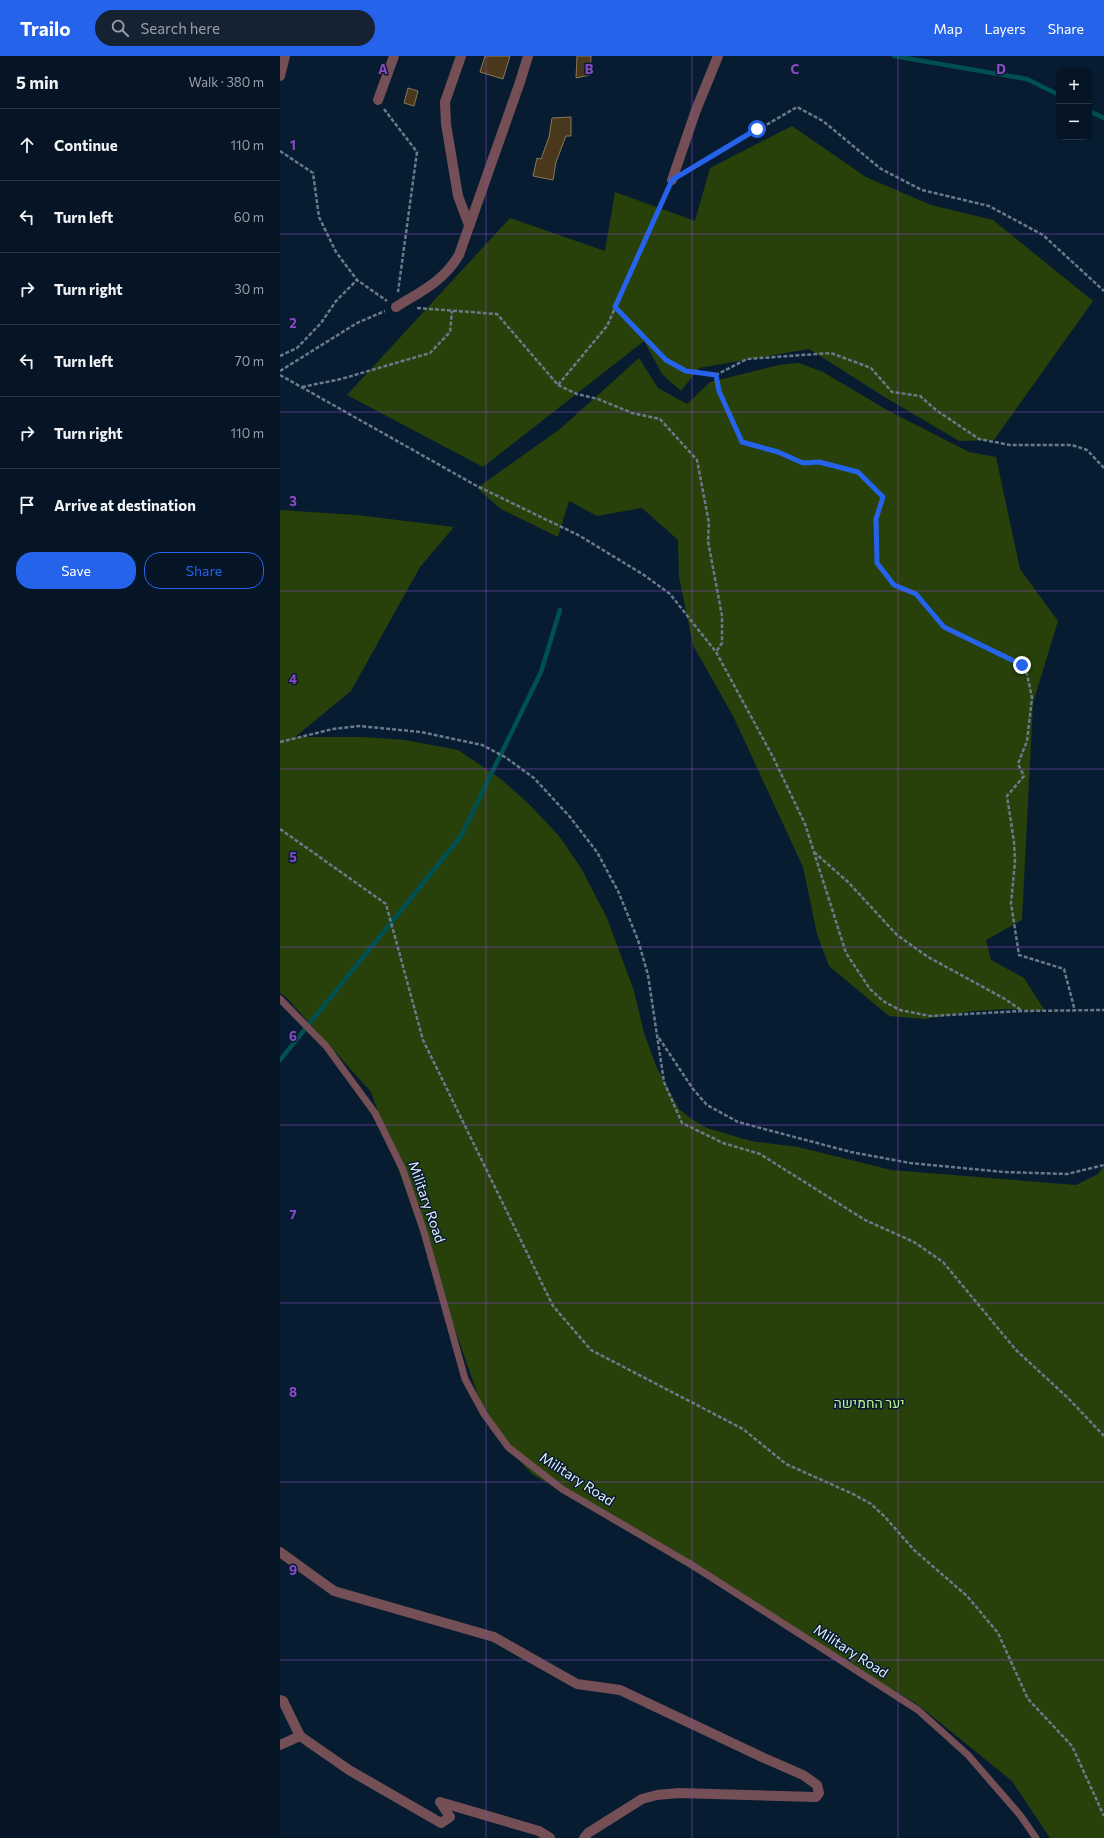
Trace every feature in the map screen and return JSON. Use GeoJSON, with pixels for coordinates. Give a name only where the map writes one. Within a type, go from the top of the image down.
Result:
{"type":"FeatureCollection","features":[{"type":"Feature","properties":{"kind":"street"},"geometry":{"type":"LineString","coordinates":[[280,76],[286,56]]}},
{"type":"Feature","properties":{"kind":"street"},"geometry":{"type":"LineString","coordinates":[[378,100],[394,56]]}},
{"type":"Feature","properties":{"kind":"street"},"geometry":{"type":"LineString","coordinates":[[461,56],[445,102],[448,135],[458,196],[469,225]]}},
{"type":"Feature","properties":{"kind":"street"},"geometry":{"type":"LineString","coordinates":[[396,307],[437,282],[450,270],[459,255],[518,89],[528,56]]}},
{"type":"Feature","properties":{"kind":"street"},"geometry":{"type":"LineString","coordinates":[[672,180],[696,110],[718,56]]}},
{"type":"Feature","properties":{"kind":"street"},"geometry":{"type":"LineString","coordinates":[[280,1552],[334,1591],[494,1637],[576,1684],[620,1690],[803,1775],[816,1785],[819,1793],[816,1798],[679,1793],[657,1795],[642,1799],[588,1833],[584,1838]]}},
{"type":"Feature","properties":{"kind":"street"},"geometry":{"type":"LineString","coordinates":[[280,1700],[283,1701],[300,1736],[349,1770],[441,1823],[450,1817],[440,1802],[539,1832],[550,1838]]}},
{"type":"Feature","properties":{"kind":"street"},"geometry":{"type":"LineString","coordinates":[[280,1745],[300,1736]]}},
{"type":"Feature","properties":{"kind":"lane","name":"Military Road"},"geometry":{"type":"LineString","coordinates":[[280,999],[326,1046],[375,1113],[403,1170],[418,1212],[465,1379],[484,1414],[508,1447],[562,1488],[692,1565],[918,1710],[968,1755],[1020,1815],[1036,1838]]}},
{"type":"Feature","properties":{"kind":"path"},"geometry":{"type":"LineString","coordinates":[[378,100],[416,152],[396,307]]}},
{"type":"Feature","properties":{"kind":"path"},"geometry":{"type":"LineString","coordinates":[[558,385],[607,326],[672,180],[797,106],[823,122],[881,169],[922,190],[989,206],[1043,235],[1104,291]]}},
{"type":"Feature","properties":{"kind":"path"},"geometry":{"type":"LineString","coordinates":[[280,152],[313,172],[319,217],[336,252],[357,280],[396,307]]}},
{"type":"Feature","properties":{"kind":"path"},"geometry":{"type":"LineString","coordinates":[[280,356],[297,348],[321,323],[336,301],[357,280]]}},
{"type":"Feature","properties":{"kind":"path"},"geometry":{"type":"LineString","coordinates":[[280,370],[358,323],[396,307],[496,314],[558,385],[576,394],[598,398],[632,413],[660,419],[698,460],[709,523],[708,541],[722,616],[722,643],[716,652]]}},
{"type":"Feature","properties":{"kind":"path"},"geometry":{"type":"LineString","coordinates":[[615,307],[666,360],[686,371],[716,375],[747,359],[831,353],[871,368],[892,392],[920,396],[936,410],[979,439],[1010,446],[1072,445],[1087,450],[1104,468]]}},
{"type":"Feature","properties":{"kind":"path"},"geometry":{"type":"LineString","coordinates":[[302,387],[341,379],[430,353],[450,332],[452,311]]}},
{"type":"Feature","properties":{"kind":"path"},"geometry":{"type":"LineString","coordinates":[[280,375],[475,486],[580,536],[644,575],[670,594],[716,652],[773,757],[805,824],[846,953],[870,989],[883,1001],[900,1010],[930,1016],[1022,1011],[1104,1010]]}},
{"type":"Feature","properties":{"kind":"path"},"geometry":{"type":"LineString","coordinates":[[716,375],[719,391],[742,442],[778,452],[803,463],[819,462],[858,472],[883,497],[876,519],[877,563],[894,585],[916,594],[944,627],[1022,665],[1027,674],[1032,698],[1027,741],[1018,764],[1024,776],[1007,796],[1014,842],[1015,862],[1011,903],[1018,955],[1064,969],[1074,1011]]}},
{"type":"Feature","properties":{"kind":"path"},"geometry":{"type":"LineString","coordinates":[[280,742],[333,729],[360,726],[421,732],[482,745],[505,757],[534,778],[570,817],[597,852],[618,891],[638,940],[648,975],[664,1082],[682,1123],[723,1143],[760,1154],[865,1220],[914,1242],[943,1262],[1016,1350],[1068,1398],[1104,1436]]}},
{"type":"Feature","properties":{"kind":"path"},"geometry":{"type":"LineString","coordinates":[[280,829],[386,904],[423,1040],[553,1306],[591,1350],[743,1429],[786,1464],[853,1494],[871,1504],[885,1517],[914,1550],[967,1596],[998,1633],[1028,1699],[1072,1746],[1104,1816]]}},
{"type":"Feature","properties":{"kind":"path"},"geometry":{"type":"LineString","coordinates":[[814,852],[848,882],[897,935],[928,957],[1005,999],[1022,1011]]}},
{"type":"Feature","properties":{"kind":"path"},"geometry":{"type":"LineString","coordinates":[[658,1036],[693,1089],[707,1105],[738,1122],[851,1152],[910,1163],[1004,1172],[1067,1174],[1099,1168],[1104,1165]]}},
{"type":"Feature","properties":{"kind":"green space"},"geometry":{"type":"Polygon","coordinates":[[[792,126],[866,177],[931,205],[993,220],[1093,301],[994,440],[959,441],[883,396],[809,349],[699,368],[681,391],[662,374],[644,341],[483,467],[347,395],[510,218],[605,251],[615,192],[695,221],[710,168],[792,126]]]}},
{"type":"Feature","properties":{"kind":"green space"},"geometry":{"type":"Polygon","coordinates":[[[639,358],[658,388],[687,404],[710,382],[779,365],[799,363],[823,372],[887,410],[969,452],[996,457],[1020,569],[1058,621],[1033,703],[1022,920],[986,940],[991,960],[1024,978],[1045,1011],[1006,1009],[973,1011],[925,1019],[889,1016],[829,966],[817,934],[803,867],[733,716],[693,645],[679,577],[678,540],[642,508],[597,516],[569,501],[558,537],[501,509],[477,488],[560,429],[639,358]]]}},
{"type":"Feature","properties":{"kind":"green space","name":"יער החמישה"},"geometry":{"type":"Polygon","coordinates":[[[280,510],[357,515],[454,527],[420,567],[351,691],[295,737],[362,737],[405,740],[458,750],[501,779],[530,805],[559,836],[581,868],[607,918],[634,991],[644,1033],[656,1066],[679,1109],[690,1118],[707,1128],[751,1141],[798,1147],[891,1170],[1076,1185],[1098,1174],[1104,1166],[1104,1838],[1050,1838],[1012,1781],[917,1704],[532,1474],[490,1429],[371,1092],[286,997],[280,993],[280,510]]]}},
{"type":"Feature","properties":{"kind":"building"},"geometry":{"type":"Polygon","coordinates":[[[485,56],[510,56],[503,79],[480,72],[485,56]]]}},
{"type":"Feature","properties":{"kind":"building"},"geometry":{"type":"Polygon","coordinates":[[[577,56],[591,56],[590,75],[576,78],[577,56]]]}},
{"type":"Feature","properties":{"kind":"building"},"geometry":{"type":"Polygon","coordinates":[[[408,88],[418,91],[414,106],[404,103],[408,88]]]}},
{"type":"Feature","properties":{"kind":"building"},"geometry":{"type":"Polygon","coordinates":[[[571,117],[571,136],[566,136],[556,162],[553,180],[533,176],[537,158],[541,159],[549,137],[552,118],[571,117]]]}},
{"type":"Feature","properties":{"kind":"waterway"},"geometry":{"type":"LineString","coordinates":[[894,56],[1027,79],[1056,94]]}},
{"type":"Feature","properties":{"kind":"waterway"},"geometry":{"type":"LineString","coordinates":[[1092,112],[1104,118]]}},
{"type":"Feature","properties":{"kind":"waterway"},"geometry":{"type":"LineString","coordinates":[[280,1060],[461,836],[541,672],[560,610]]}},
{"type":"Feature","properties":{"kind":"route"},"geometry":{"type":"LineString","coordinates":[[757,129],[672,180],[615,307],[666,360],[686,371],[716,375],[719,391],[742,442],[778,452],[803,463],[819,462],[858,472],[883,497],[876,519],[877,563],[894,585],[916,594],[944,627],[1013,659],[1022,665]]}}]}
